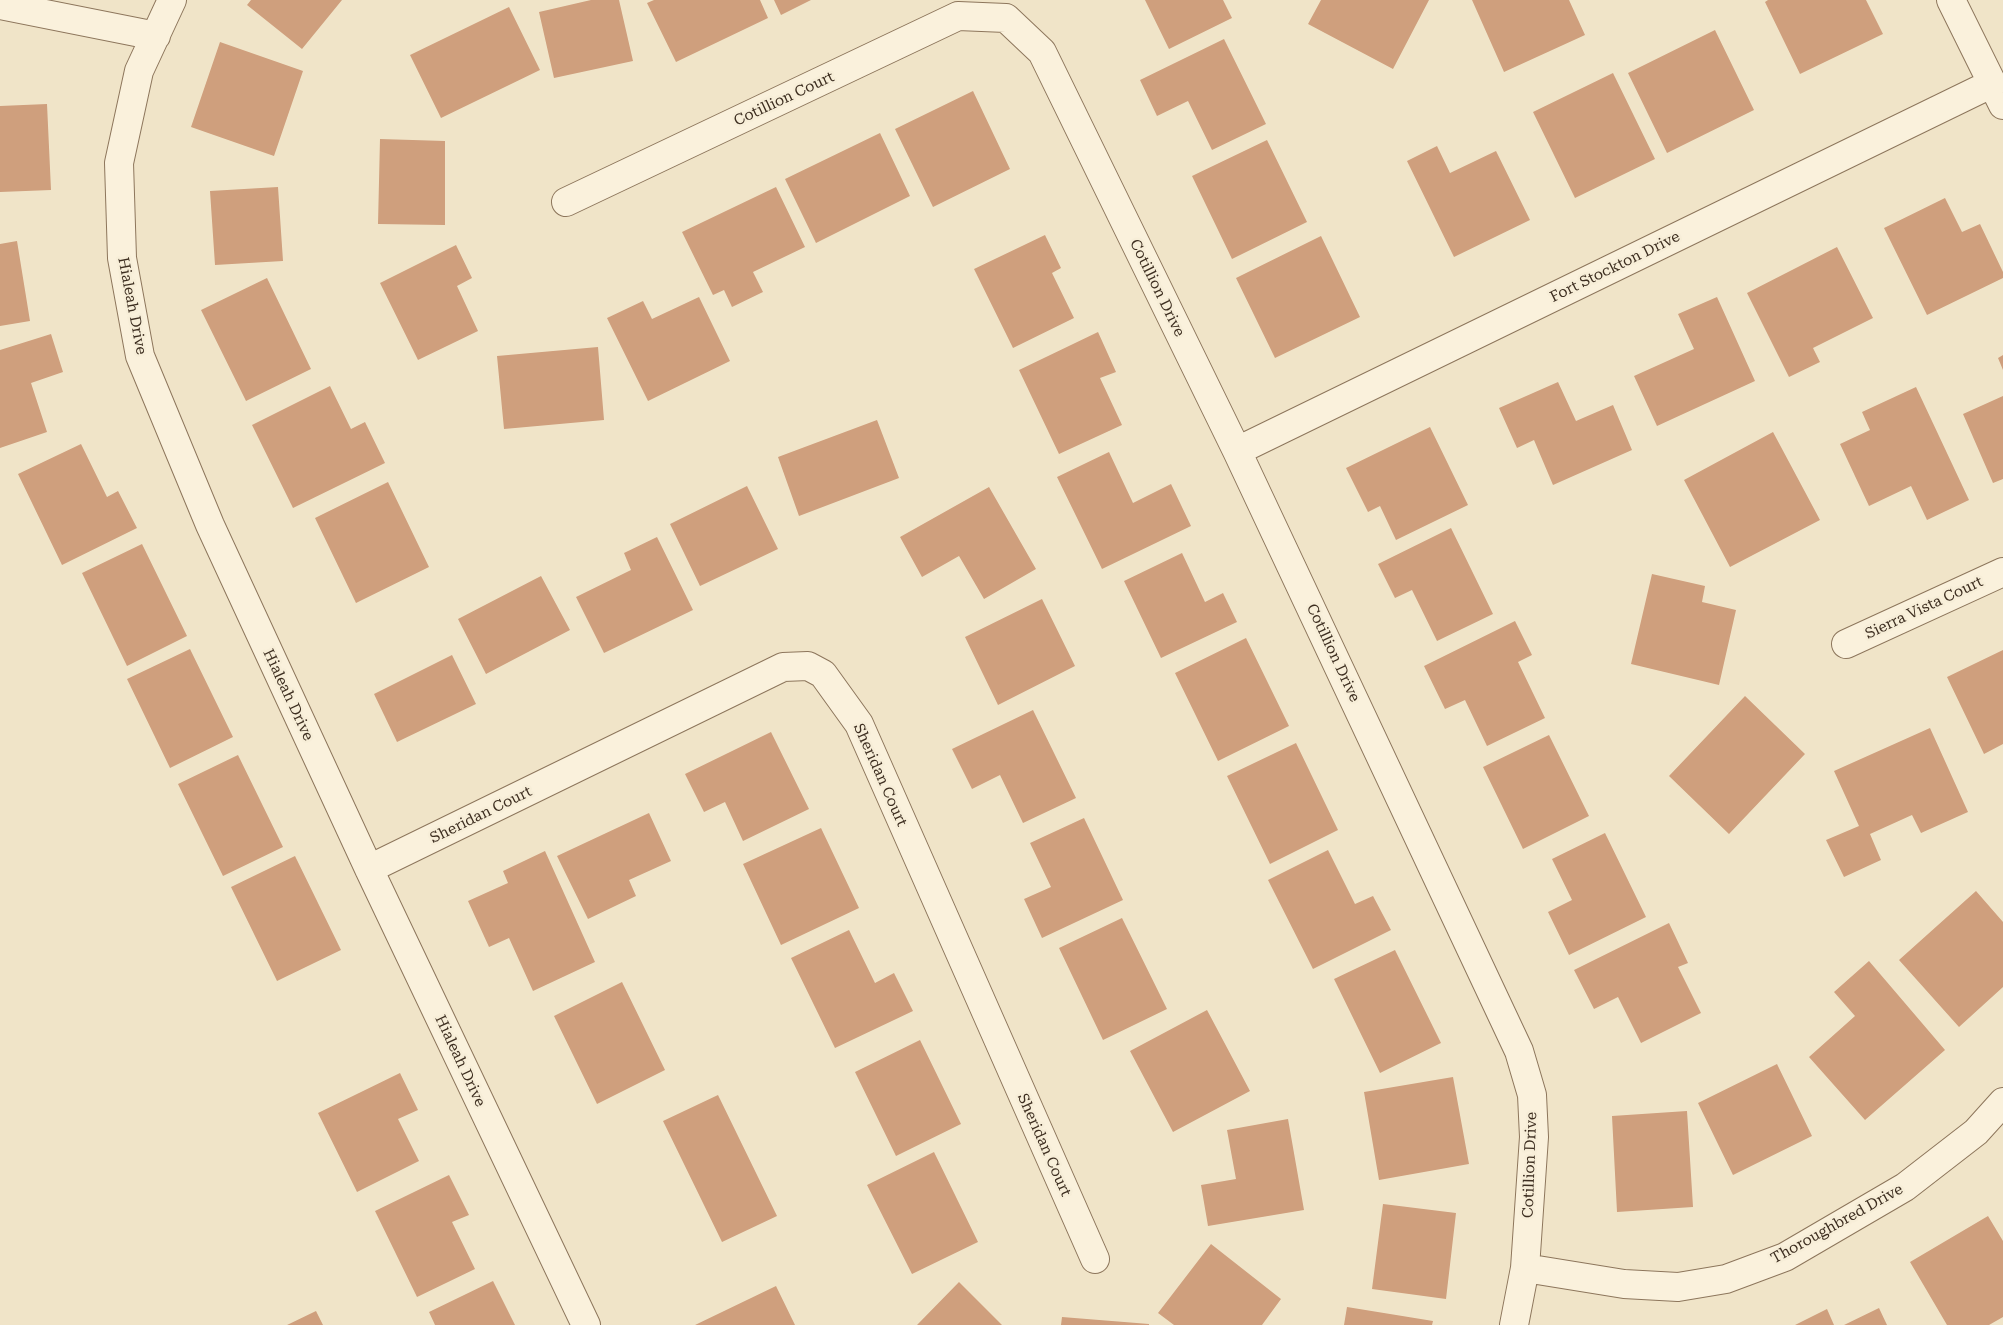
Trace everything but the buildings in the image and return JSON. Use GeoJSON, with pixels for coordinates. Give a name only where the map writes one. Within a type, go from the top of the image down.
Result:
{"type":"FeatureCollection","features":[{"type":"Feature","properties":{"kind":"street","name":"Hialeah Drive"},"geometry":{"type":"LineString","coordinates":[[172,0],[139,71],[119,163],[122,258],[140,356],[210,525],[368,869],[586,1325]]}},
{"type":"Feature","properties":{"kind":"street"},"geometry":{"type":"LineString","coordinates":[[1951,0],[1998,94]]}},
{"type":"Feature","properties":{"kind":"street"},"geometry":{"type":"LineString","coordinates":[[0,5],[156,36]]}},
{"type":"Feature","properties":{"kind":"street","name":"Cotillion Court"},"geometry":{"type":"LineString","coordinates":[[566,202],[958,16],[1006,18]]}},
{"type":"Feature","properties":{"kind":"street","name":"Cotillion Drive"},"geometry":{"type":"LineString","coordinates":[[1006,18],[1042,52],[1238,451],[1519,1051],[1532,1095],[1534,1137],[1525,1268],[1514,1325]]}},
{"type":"Feature","properties":{"kind":"street","name":"Fort Stockton Drive"},"geometry":{"type":"LineString","coordinates":[[1238,451],[1998,94]]}},
{"type":"Feature","properties":{"kind":"street","name":"Sierra Vista Court"},"geometry":{"type":"LineString","coordinates":[[1846,644],[2003,572]]}},
{"type":"Feature","properties":{"kind":"street","name":"Sheridan Court"},"geometry":{"type":"LineString","coordinates":[[368,869],[784,667],[808,666],[824,674],[859,724],[1095,1259]]}},
{"type":"Feature","properties":{"kind":"street","name":"Thoroughbred Drive"},"geometry":{"type":"LineString","coordinates":[[1525,1268],[1624,1284],[1678,1287],[1726,1279],[1785,1257],[1905,1188],[1976,1132],[2003,1102]]}}]}
